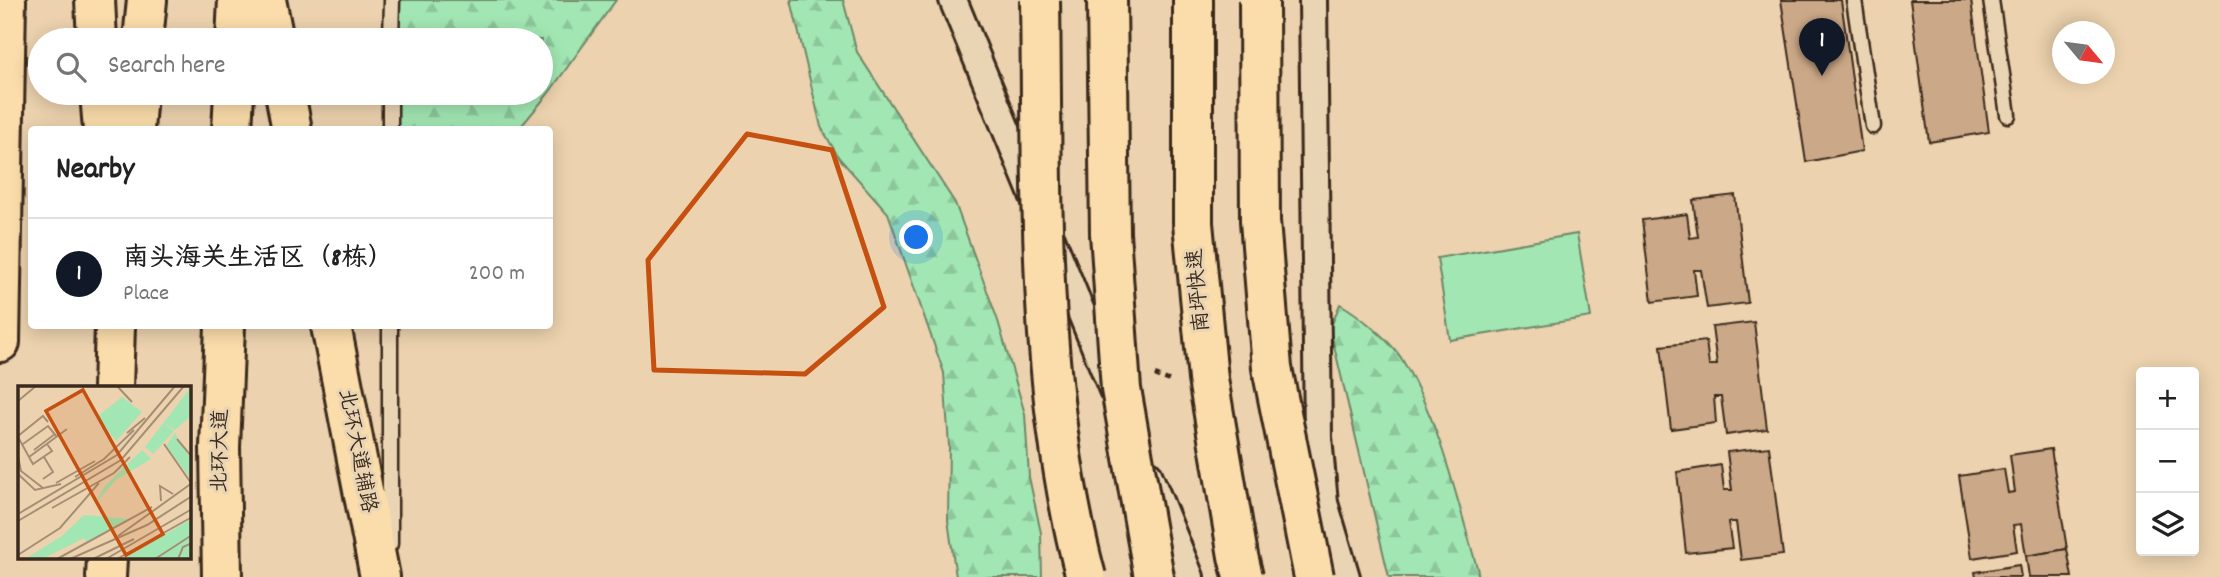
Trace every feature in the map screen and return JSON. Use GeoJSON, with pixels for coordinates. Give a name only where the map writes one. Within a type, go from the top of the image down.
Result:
{"type":"FeatureCollection","features":[{"type":"Feature","properties":{"kind":"main road"},"geometry":{"type":"LineString","coordinates":[[0,342],[6,0]]}},
{"type":"Feature","properties":{"kind":"main road"},"geometry":{"type":"LineString","coordinates":[[95,0],[96,28]]}},
{"type":"Feature","properties":{"kind":"main road"},"geometry":{"type":"LineString","coordinates":[[144,28],[146,0]]}},
{"type":"Feature","properties":{"kind":"main road"},"geometry":{"type":"LineString","coordinates":[[237,28],[238,0]]}},
{"type":"Feature","properties":{"kind":"main road"},"geometry":{"type":"LineString","coordinates":[[266,0],[272,28]]}},
{"type":"Feature","properties":{"kind":"main road"},"geometry":{"type":"LineString","coordinates":[[1040,0],[1044,234],[1053,395],[1070,518],[1086,577]]}},
{"type":"Feature","properties":{"kind":"main road"},"geometry":{"type":"LineString","coordinates":[[1107,0],[1110,233],[1121,389],[1154,577]]}},
{"type":"Feature","properties":{"kind":"main road","name":"南坪快速"},"geometry":{"type":"LineString","coordinates":[[1193,0],[1193,223],[1208,379],[1243,577]]}},
{"type":"Feature","properties":{"kind":"main road"},"geometry":{"type":"LineString","coordinates":[[1259,0],[1260,221],[1272,368],[1314,577]]}},
{"type":"Feature","properties":{"kind":"main road"},"geometry":{"type":"LineString","coordinates":[[101,105],[103,126]]}},
{"type":"Feature","properties":{"kind":"main road"},"geometry":{"type":"LineString","coordinates":[[134,126],[136,105]]}},
{"type":"Feature","properties":{"kind":"main road"},"geometry":{"type":"LineString","coordinates":[[232,126],[233,105]]}},
{"type":"Feature","properties":{"kind":"main road"},"geometry":{"type":"LineString","coordinates":[[287,105],[291,126]]}},
{"type":"Feature","properties":{"kind":"main road"},"geometry":{"type":"LineString","coordinates":[[113,386],[115,329]]}},
{"type":"Feature","properties":{"kind":"main road","name":"北环大道"},"geometry":{"type":"LineString","coordinates":[[222,577],[220,447],[225,329]]}},
{"type":"Feature","properties":{"kind":"main road","name":"北环大道辅路"},"geometry":{"type":"LineString","coordinates":[[332,329],[380,577]]}},
{"type":"Feature","properties":{"kind":"street"},"geometry":{"type":"LineString","coordinates":[[953,0],[1190,577]]}},
{"type":"Feature","properties":{"kind":"street"},"geometry":{"type":"LineString","coordinates":[[1313,0],[1318,437],[1324,503],[1346,577]]}},
{"type":"Feature","properties":{"kind":"lane"},"geometry":{"type":"LineString","coordinates":[[392,28],[393,0]]}},
{"type":"Feature","properties":{"kind":"lane"},"geometry":{"type":"LineString","coordinates":[[1854,0],[1873,126]]}},
{"type":"Feature","properties":{"kind":"lane"},"geometry":{"type":"LineString","coordinates":[[1991,0],[2008,115]]}},
{"type":"Feature","properties":{"kind":"lane"},"geometry":{"type":"LineString","coordinates":[[390,105],[390,126]]}},
{"type":"Feature","properties":{"kind":"lane","name":"北环大道辅路"},"geometry":{"type":"LineString","coordinates":[[390,329],[390,577]]}},
{"type":"Feature","properties":{"kind":"highlighted area"},"geometry":{"type":"Polygon","coordinates":[[[747,134],[832,150],[884,307],[805,374],[654,370],[648,260],[747,134]]]}},
{"type":"Feature","properties":{"kind":"green space"},"geometry":{"type":"Polygon","coordinates":[[[395,0],[616,0],[553,87],[553,28],[395,28],[395,0]]]}},
{"type":"Feature","properties":{"kind":"green space"},"geometry":{"type":"Polygon","coordinates":[[[791,0],[843,0],[857,52],[955,203],[998,321],[1025,414],[1029,477],[1041,533],[1042,577],[956,577],[948,520],[949,446],[944,373],[888,213],[839,158],[821,127],[791,0]]]}},
{"type":"Feature","properties":{"kind":"green space"},"geometry":{"type":"Polygon","coordinates":[[[394,105],[539,105],[521,126],[393,126],[394,105]]]}},
{"type":"Feature","properties":{"kind":"green space"},"geometry":{"type":"Polygon","coordinates":[[[1577,234],[1591,317],[1450,340],[1437,258],[1577,234]]]}},
{"type":"Feature","properties":{"kind":"green space"},"geometry":{"type":"Polygon","coordinates":[[[1340,304],[1365,321],[1391,345],[1416,385],[1447,463],[1478,571],[1476,577],[1389,577],[1330,329],[1340,304]]]}},
{"type":"Feature","properties":{"kind":"building"},"geometry":{"type":"Polygon","coordinates":[[[1781,0],[1841,0],[1862,151],[1806,162],[1781,0]]]}},
{"type":"Feature","properties":{"kind":"building"},"geometry":{"type":"Polygon","coordinates":[[[1910,0],[1971,0],[1989,132],[1929,142],[1910,0]]]}},
{"type":"Feature","properties":{"kind":"building"},"geometry":{"type":"Polygon","coordinates":[[[1735,195],[1748,303],[1707,308],[1701,270],[1694,270],[1697,296],[1652,302],[1642,220],[1687,214],[1690,238],[1698,237],[1693,200],[1735,195]]]}},
{"type":"Feature","properties":{"kind":"building"},"geometry":{"type":"Polygon","coordinates":[[[1754,322],[1767,429],[1726,435],[1721,397],[1714,397],[1716,423],[1671,429],[1661,346],[1706,341],[1709,365],[1717,365],[1712,327],[1754,322]]]}},
{"type":"Feature","properties":{"kind":"building"},"geometry":{"type":"Polygon","coordinates":[[[1769,447],[1783,555],[1741,560],[1736,522],[1728,522],[1732,548],[1686,553],[1677,472],[1721,465],[1724,490],[1732,490],[1727,452],[1769,447]]]}},
{"type":"Feature","properties":{"kind":"building"},"geometry":{"type":"Polygon","coordinates":[[[2051,449],[2067,549],[2026,556],[2021,524],[2013,525],[2017,551],[1972,558],[1959,476],[2004,469],[2008,493],[2015,492],[2010,455],[2051,449]]]}},
{"type":"Feature","properties":{"kind":"building"},"geometry":{"type":"Polygon","coordinates":[[[2067,549],[2072,577],[2029,577],[2026,556],[2067,549]]]}},
{"type":"Feature","properties":{"kind":"building"},"geometry":{"type":"Polygon","coordinates":[[[2019,565],[2021,577],[1976,577],[1975,572],[2019,565]]]}},
{"type":"Feature","properties":{"kind":"place","name":"南头海关生活区（8栋）"},"geometry":{"type":"Point","coordinates":[1822,76]}}]}
